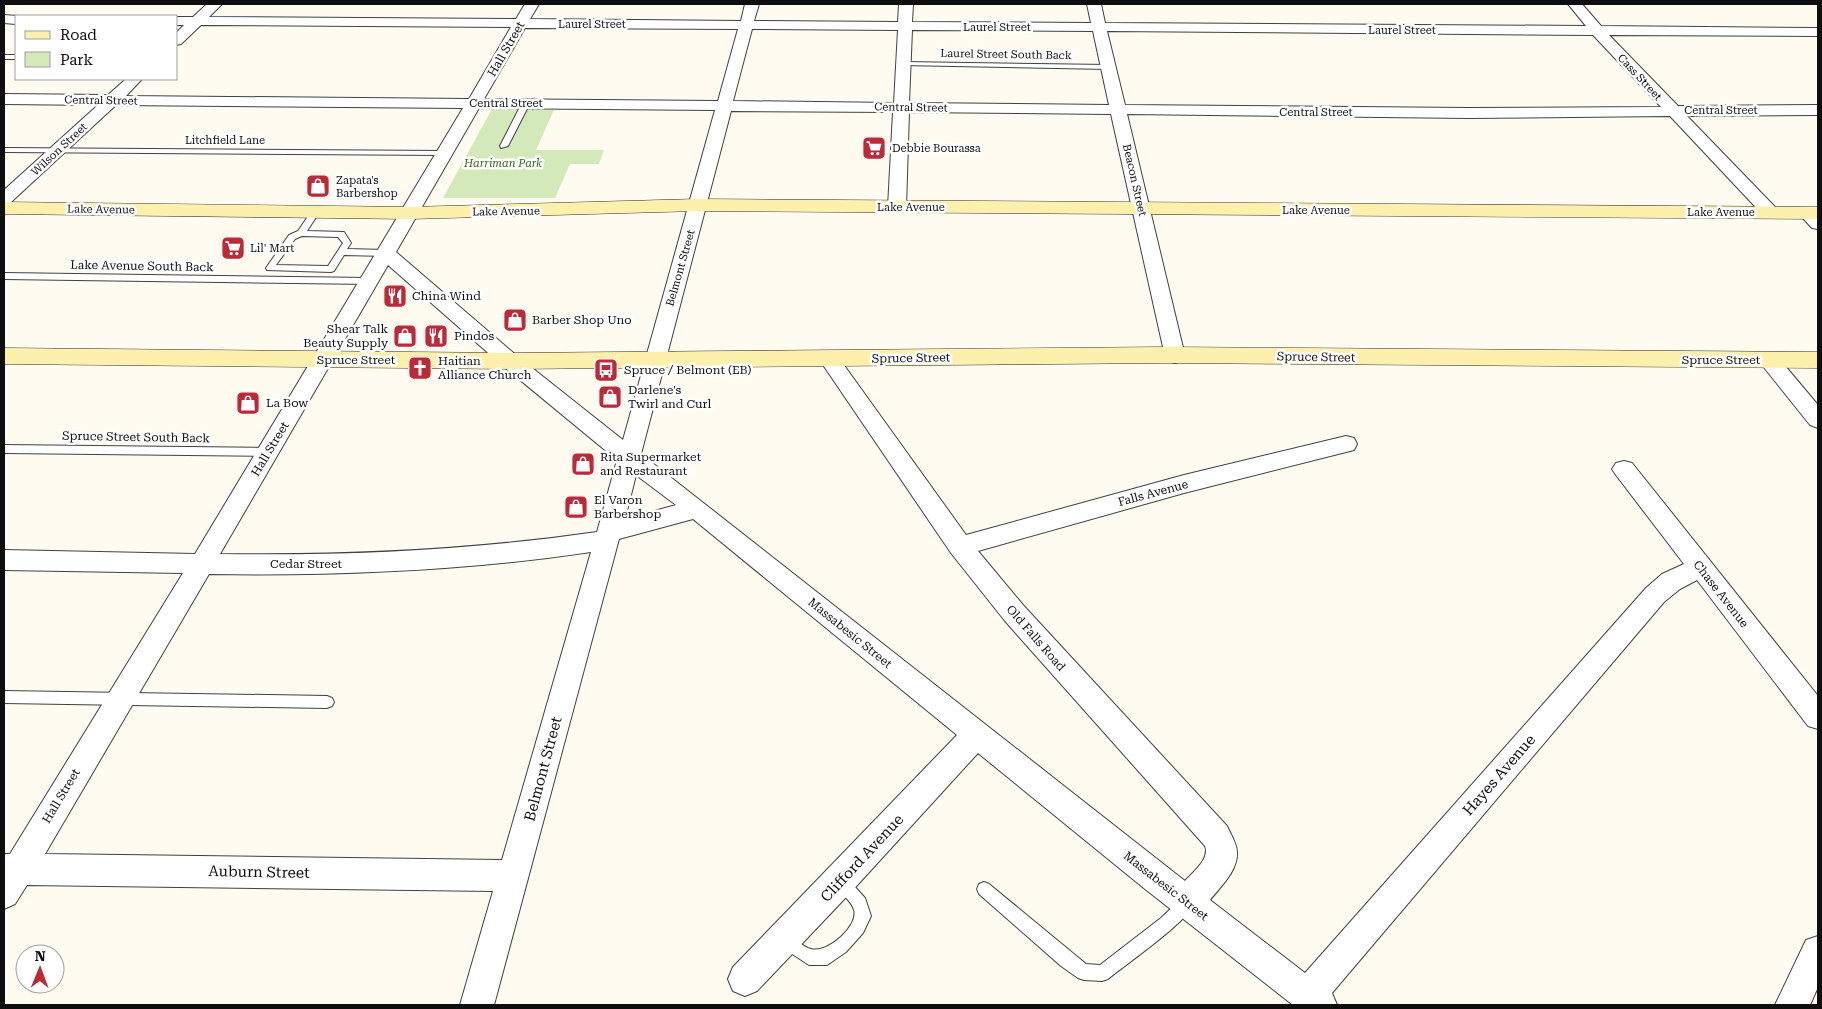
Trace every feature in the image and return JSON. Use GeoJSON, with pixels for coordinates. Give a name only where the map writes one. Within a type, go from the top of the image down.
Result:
{"type":"FeatureCollection","features":[{"type":"Feature","properties":{"kind":"street"},"geometry":{"type":"LineString","coordinates":[[178,39],[215,4]]}},
{"type":"Feature","properties":{"kind":"street","name":"Hall Street"},"geometry":{"type":"LineString","coordinates":[[9,876],[120,699],[202,563],[532,4]]}},
{"type":"Feature","properties":{"kind":"street","name":"Belmont Street"},"geometry":{"type":"LineString","coordinates":[[477,1005],[608,536],[654,359],[698,206],[752,4]]}},
{"type":"Feature","properties":{"kind":"street"},"geometry":{"type":"LineString","coordinates":[[897,207],[906,4]]}},
{"type":"Feature","properties":{"kind":"street","name":"Beacon Street"},"geometry":{"type":"LineString","coordinates":[[1094,4],[1175,356]]}},
{"type":"Feature","properties":{"kind":"street","name":"Cass Street"},"geometry":{"type":"LineString","coordinates":[[1575,4],[1672,111],[1770,212]]}},
{"type":"Feature","properties":{"kind":"street","name":"Laurel Street"},"geometry":{"type":"LineString","coordinates":[[178,21],[1818,32]]}},
{"type":"Feature","properties":{"kind":"street","name":"Wilson Street"},"geometry":{"type":"LineString","coordinates":[[4,199],[134,80]]}},
{"type":"Feature","properties":{"kind":"street","name":"Central Street"},"geometry":{"type":"LineString","coordinates":[[4,99],[1459,113],[1818,110]]}},
{"type":"Feature","properties":{"kind":"street","name":"Lake Avenue"},"geometry":{"type":"LineString","coordinates":[[4,208],[410,213],[698,206],[1770,212],[1814,216]]}},
{"type":"Feature","properties":{"kind":"street","name":"Massabesic Street"},"geometry":{"type":"LineString","coordinates":[[386,253],[510,361],[628,456],[697,508],[976,735],[1314,1000]]}},
{"type":"Feature","properties":{"kind":"street","name":"Spruce Street"},"geometry":{"type":"LineString","coordinates":[[4,356],[510,361],[1175,356],[1818,360]]}},
{"type":"Feature","properties":{"kind":"street","name":"Old Falls Road"},"geometry":{"type":"LineString","coordinates":[[829,359],[960,546],[1068,676],[1216,836],[1222,851],[1219,865],[1188,902]]}},
{"type":"Feature","properties":{"kind":"street"},"geometry":{"type":"LineString","coordinates":[[1769,360],[1818,420]]}},
{"type":"Feature","properties":{"kind":"street","name":"Falls Avenue"},"geometry":{"type":"LineString","coordinates":[[960,546],[1175,487],[1346,444]]}},
{"type":"Feature","properties":{"kind":"street","name":"Chase Avenue"},"geometry":{"type":"LineString","coordinates":[[1624,469],[1818,717]]}},
{"type":"Feature","properties":{"kind":"street"},"geometry":{"type":"LineString","coordinates":[[608,536],[697,508]]}},
{"type":"Feature","properties":{"kind":"street","name":"Cedar Street"},"geometry":{"type":"LineString","coordinates":[[4,560],[358,564],[411,562],[535,550],[608,536]]}},
{"type":"Feature","properties":{"kind":"street","name":"Hayes Avenue"},"geometry":{"type":"LineString","coordinates":[[1314,1000],[1655,595],[1674,578],[1701,568]]}},
{"type":"Feature","properties":{"kind":"street","name":"Clifford Avenue"},"geometry":{"type":"LineString","coordinates":[[745,979],[840,881],[976,735]]}},
{"type":"Feature","properties":{"kind":"street","name":"Auburn Street"},"geometry":{"type":"LineString","coordinates":[[9,876],[513,876]]}},
{"type":"Feature","properties":{"kind":"street"},"geometry":{"type":"LineString","coordinates":[[1792,1005],[1818,952]]}},
{"type":"Feature","properties":{"kind":"lane","name":"Laurel Street South Back"},"geometry":{"type":"LineString","coordinates":[[904,64],[1109,67]]}},
{"type":"Feature","properties":{"kind":"lane"},"geometry":{"type":"LineString","coordinates":[[504,146],[526,103]]}},
{"type":"Feature","properties":{"kind":"lane","name":"Litchfield Lane"},"geometry":{"type":"LineString","coordinates":[[4,150],[445,153]]}},
{"type":"Feature","properties":{"kind":"lane"},"geometry":{"type":"LineString","coordinates":[[301,233],[316,211]]}},
{"type":"Feature","properties":{"kind":"lane"},"geometry":{"type":"LineString","coordinates":[[301,233],[341,234],[347,243],[331,269],[270,268],[292,237],[301,233]]}},
{"type":"Feature","properties":{"kind":"lane"},"geometry":{"type":"LineString","coordinates":[[341,252],[386,253]]}},
{"type":"Feature","properties":{"kind":"lane","name":"Lake Avenue South Back"},"geometry":{"type":"LineString","coordinates":[[4,276],[370,281]]}},
{"type":"Feature","properties":{"kind":"lane","name":"Spruce Street South Back"},"geometry":{"type":"LineString","coordinates":[[4,449],[268,452]]}},
{"type":"Feature","properties":{"kind":"lane"},"geometry":{"type":"LineString","coordinates":[[4,697],[328,702]]}},
{"type":"Feature","properties":{"kind":"lane"},"geometry":{"type":"LineString","coordinates":[[783,940],[809,957],[827,957],[841,947],[858,928],[862,916],[860,903],[840,881]]}},
{"type":"Feature","properties":{"kind":"lane"},"geometry":{"type":"LineString","coordinates":[[984,889],[1067,960],[1084,972],[1102,973],[1166,923],[1188,902]]}},
{"type":"Feature","properties":{"kind":"green space","name":"Harriman Park"},"geometry":{"type":"Polygon","coordinates":[[[492,109],[554,110],[536,150],[604,150],[599,164],[570,164],[555,198],[443,198],[492,109]]]}},
{"type":"Feature","properties":{"kind":"place","name":"Debbie Bourassa"},"geometry":{"type":"Point","coordinates":[874,148]}},
{"type":"Feature","properties":{"kind":"place","name":"Zapata's Barbershop"},"geometry":{"type":"Point","coordinates":[318,186]}},
{"type":"Feature","properties":{"kind":"place","name":"Lil' Mart"},"geometry":{"type":"Point","coordinates":[233,248]}},
{"type":"Feature","properties":{"kind":"place","name":"China Wind"},"geometry":{"type":"Point","coordinates":[395,296]}},
{"type":"Feature","properties":{"kind":"place","name":"Barber Shop Uno"},"geometry":{"type":"Point","coordinates":[515,320]}},
{"type":"Feature","properties":{"kind":"place","name":"Shear Talk Beauty Supply"},"geometry":{"type":"Point","coordinates":[405,336]}},
{"type":"Feature","properties":{"kind":"place","name":"Pindos"},"geometry":{"type":"Point","coordinates":[436,336]}},
{"type":"Feature","properties":{"kind":"place","name":"Haitian Alliance Church"},"geometry":{"type":"Point","coordinates":[420,368]}},
{"type":"Feature","properties":{"kind":"place","name":"Spruce / Belmont (EB)"},"geometry":{"type":"Point","coordinates":[606,370]}},
{"type":"Feature","properties":{"kind":"place","name":"Darlene's Twirl and Curl"},"geometry":{"type":"Point","coordinates":[610,397]}},
{"type":"Feature","properties":{"kind":"place","name":"La Bow"},"geometry":{"type":"Point","coordinates":[248,403]}},
{"type":"Feature","properties":{"kind":"place","name":"Rita Supermarket and Restaurant"},"geometry":{"type":"Point","coordinates":[583,464]}},
{"type":"Feature","properties":{"kind":"place","name":"El Varon Barbershop"},"geometry":{"type":"Point","coordinates":[576,507]}}]}
